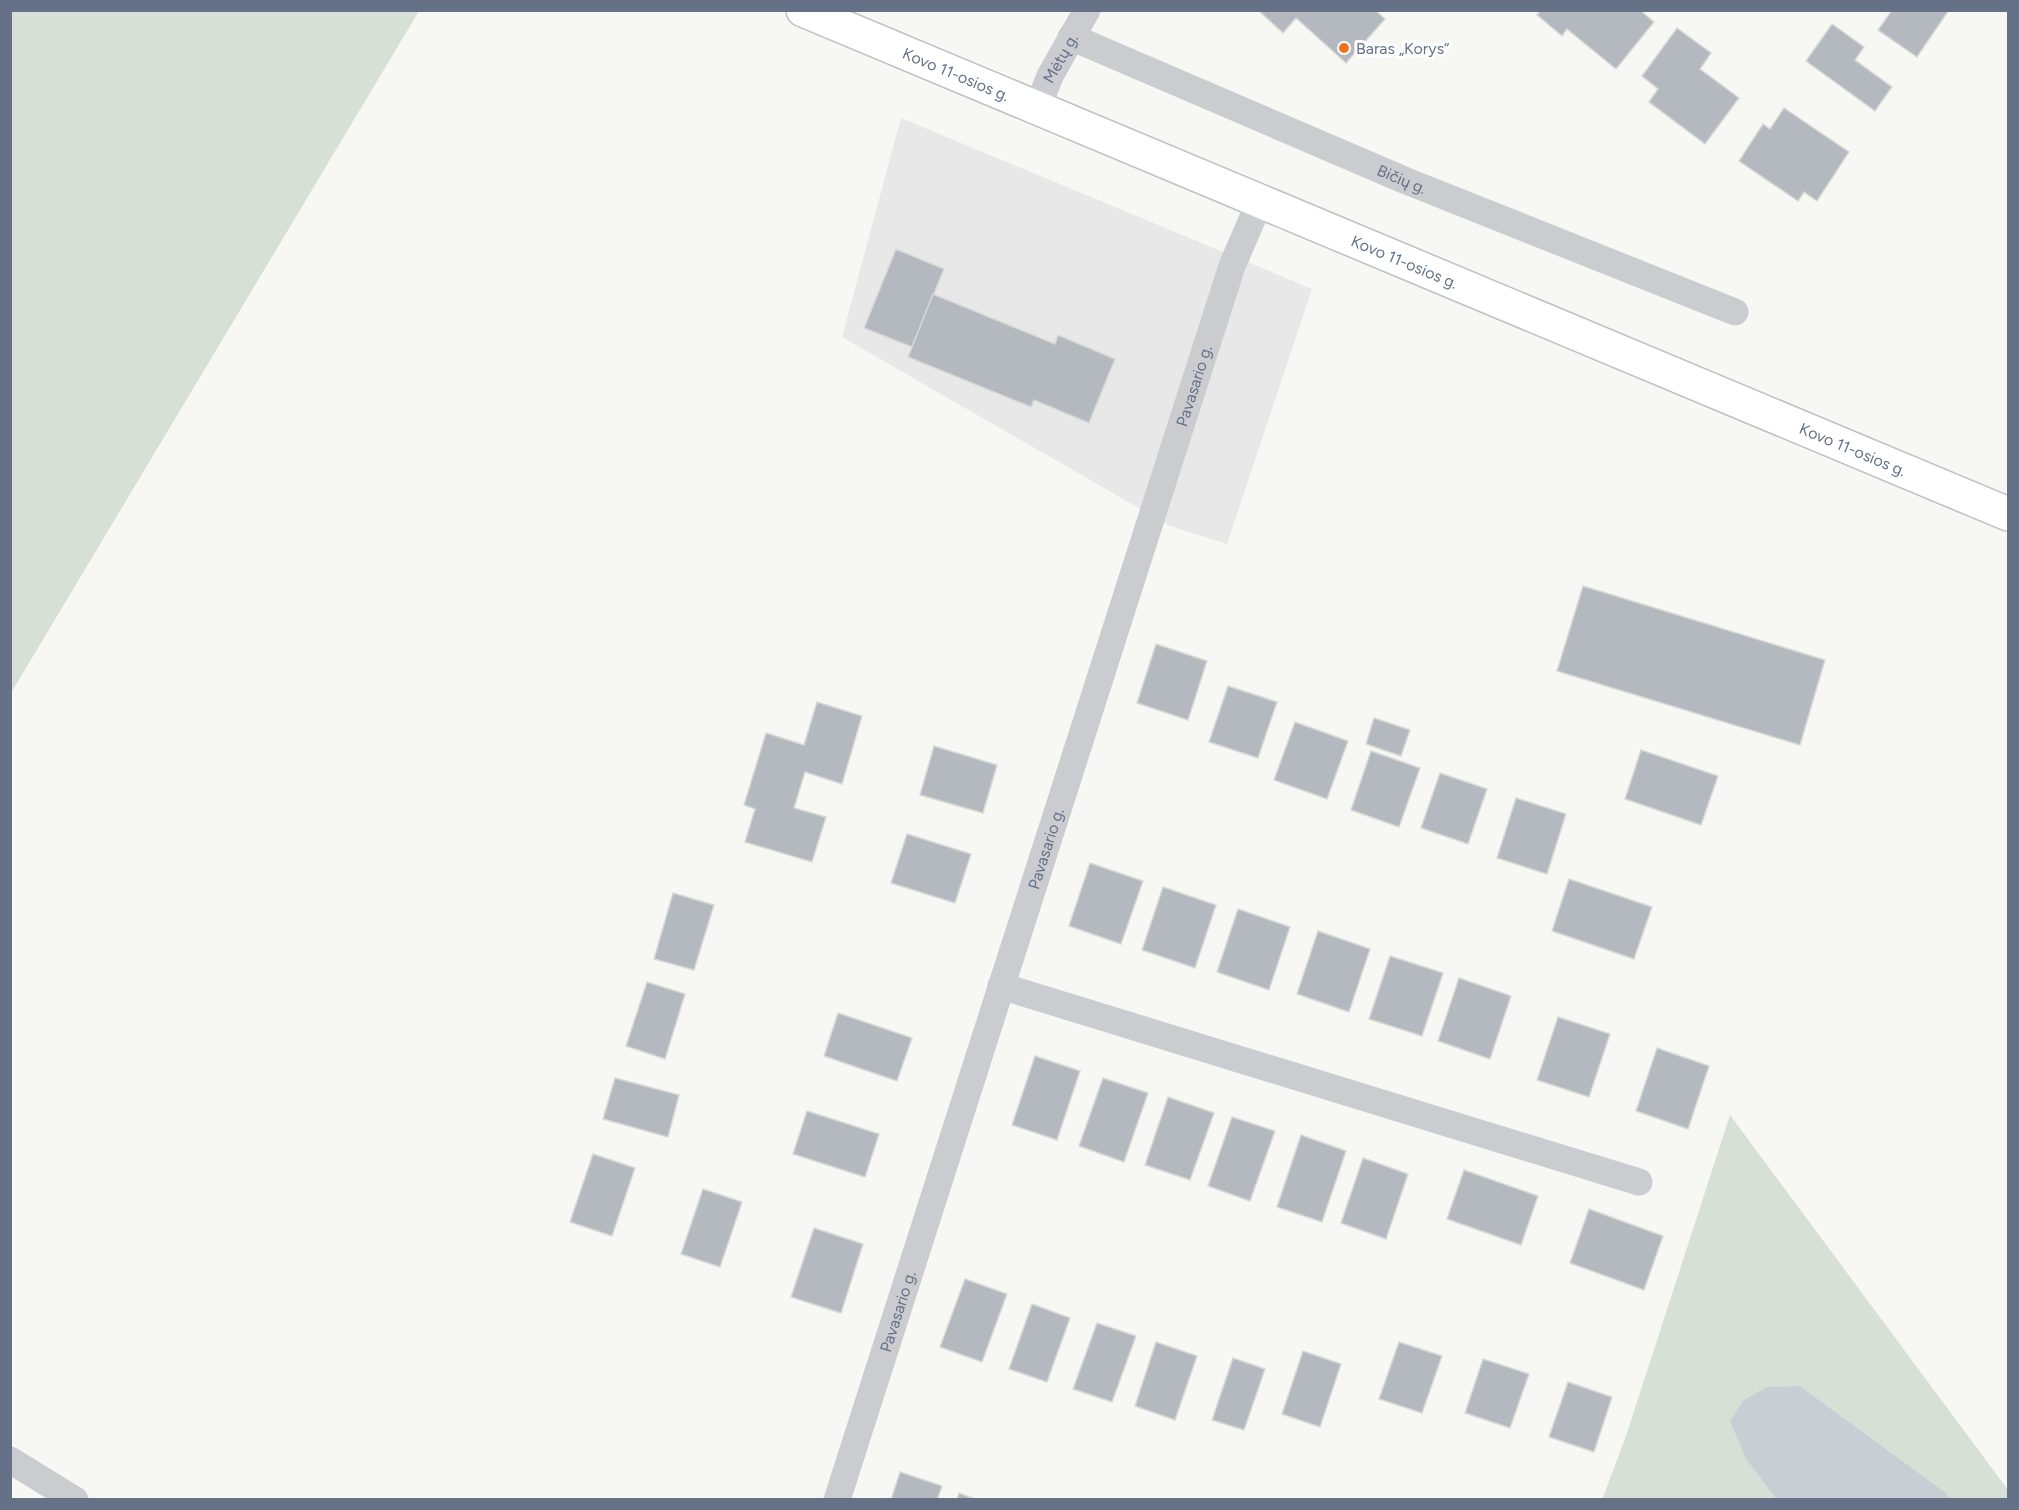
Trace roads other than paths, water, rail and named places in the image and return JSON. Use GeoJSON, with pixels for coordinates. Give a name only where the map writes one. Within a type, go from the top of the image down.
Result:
{"type":"FeatureCollection","features":[{"type":"Feature","properties":{"kind":"main road","name":"Kovo 11-osios g."},"geometry":{"type":"LineString","coordinates":[[802,10],[2008,514]]}},
{"type":"Feature","properties":{"kind":"street","name":"Mėtų g."},"geometry":{"type":"LineString","coordinates":[[1037,109],[1050,76],[1087,10]]}},
{"type":"Feature","properties":{"kind":"street","name":"Bičių g."},"geometry":{"type":"LineString","coordinates":[[1071,37],[1404,180],[1735,312]]}},
{"type":"Feature","properties":{"kind":"street","name":"Pavasario g."},"geometry":{"type":"LineString","coordinates":[[837,1500],[1232,266],[1260,201]]}},
{"type":"Feature","properties":{"kind":"street"},"geometry":{"type":"LineString","coordinates":[[1001,986],[1639,1182]]}},
{"type":"Feature","properties":{"kind":"street"},"geometry":{"type":"LineString","coordinates":[[11,1462],[75,1500]]}},
{"type":"Feature","properties":{"kind":"place","name":"Baras „Korys“"},"geometry":{"type":"Point","coordinates":[1344,48]}}]}
